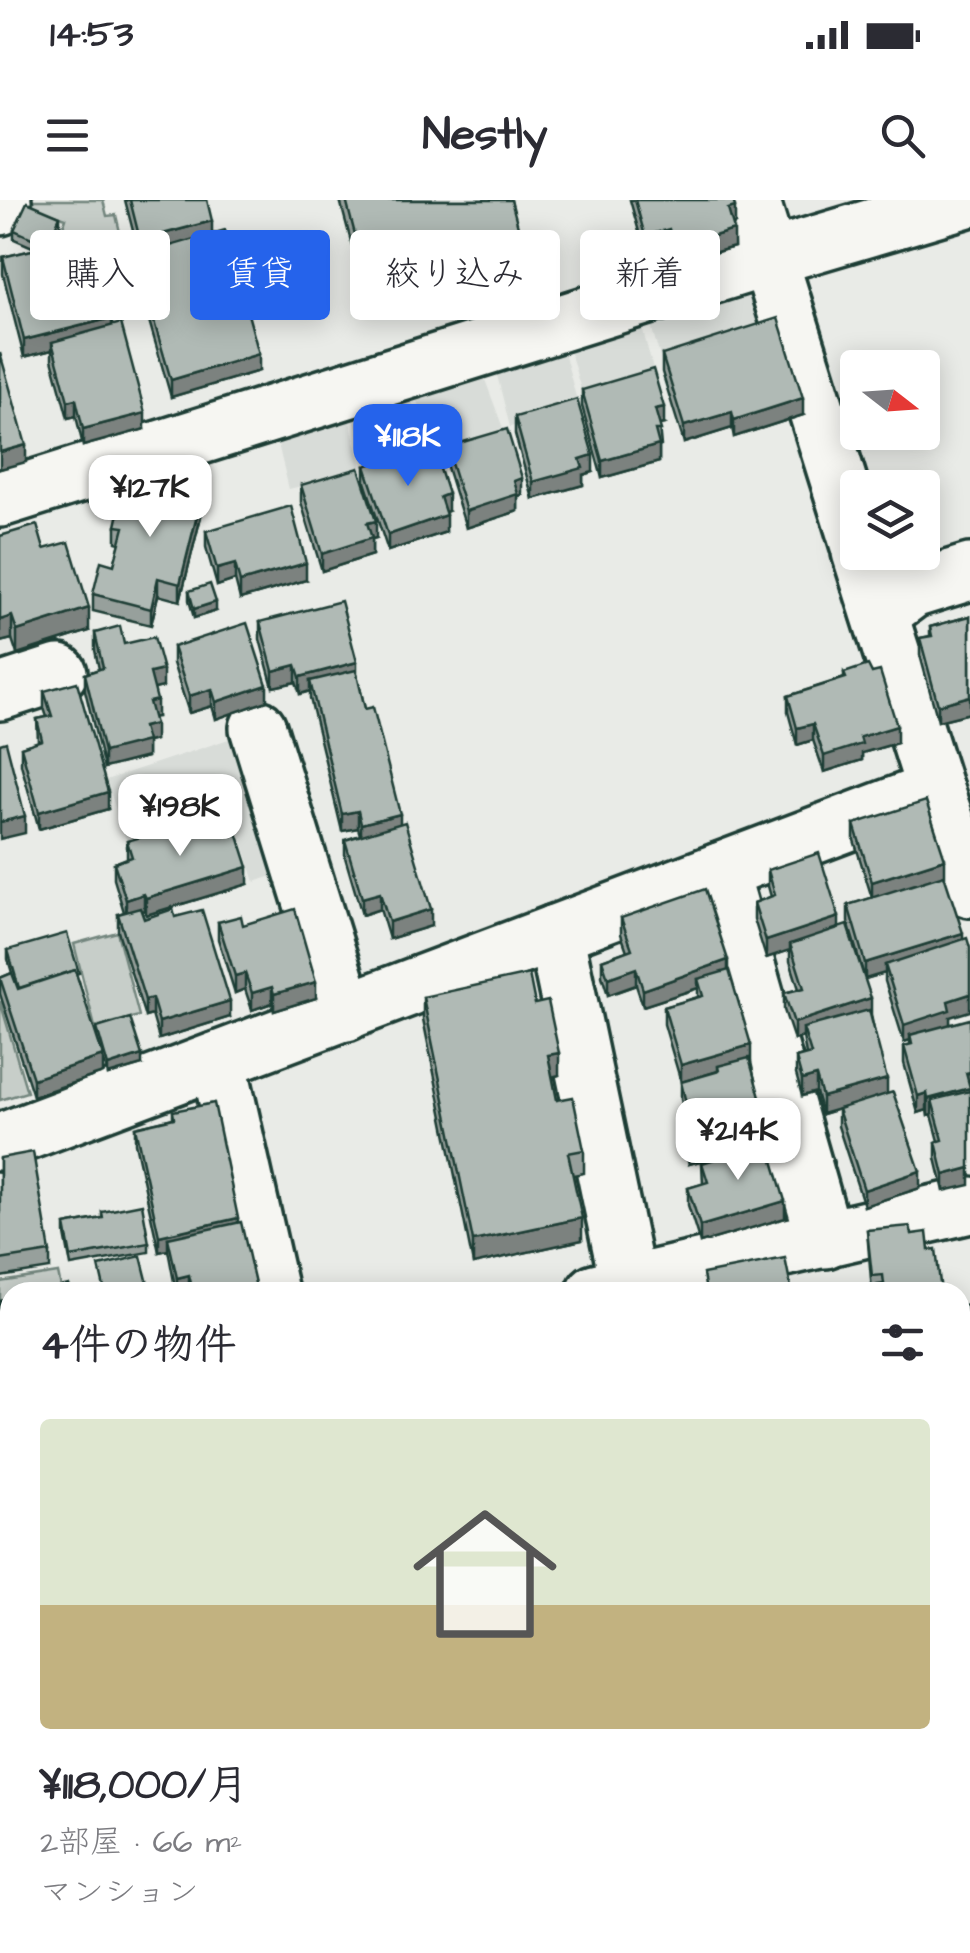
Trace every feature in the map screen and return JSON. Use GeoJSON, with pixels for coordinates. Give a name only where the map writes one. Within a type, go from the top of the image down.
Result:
{"type":"FeatureCollection","features":[{"type":"Feature","properties":{"kind":"street"},"geometry":{"type":"LineString","coordinates":[[751,200],[840,487]]}},
{"type":"Feature","properties":{"kind":"street"},"geometry":{"type":"LineString","coordinates":[[0,499],[964,200]]}},
{"type":"Feature","properties":{"kind":"street"},"geometry":{"type":"LineString","coordinates":[[866,570],[934,790],[970,889]]}},
{"type":"Feature","properties":{"kind":"street"},"geometry":{"type":"LineString","coordinates":[[880,614],[912,590],[970,572]]}},
{"type":"Feature","properties":{"kind":"street"},"geometry":{"type":"LineString","coordinates":[[0,692],[59,673]]}},
{"type":"Feature","properties":{"kind":"street"},"geometry":{"type":"LineString","coordinates":[[258,728],[346,1012]]}},
{"type":"Feature","properties":{"kind":"street"},"geometry":{"type":"LineString","coordinates":[[0,1142],[934,790]]}},
{"type":"Feature","properties":{"kind":"street"},"geometry":{"type":"LineString","coordinates":[[720,871],[825,1240]]}},
{"type":"Feature","properties":{"kind":"street"},"geometry":{"type":"LineString","coordinates":[[556,934],[617,1282]]}},
{"type":"Feature","properties":{"kind":"street"},"geometry":{"type":"LineString","coordinates":[[218,1060],[268,1282]]}},
{"type":"Feature","properties":{"kind":"street"},"geometry":{"type":"LineString","coordinates":[[651,1282],[970,1205]]}},
{"type":"Feature","properties":{"kind":"shaded area"},"geometry":{"type":"Polygon","coordinates":[[[34,200],[103,200],[107,216],[116,215],[119,230],[62,230],[66,218],[32,206],[34,200]]]}},
{"type":"Feature","properties":{"kind":"shaded area"},"geometry":{"type":"Polygon","coordinates":[[[759,282],[774,331],[662,364],[649,320],[720,320],[720,294],[759,282]]]}},
{"type":"Feature","properties":{"kind":"shaded area"},"geometry":{"type":"Polygon","coordinates":[[[640,320],[655,376],[583,397],[567,341],[640,320]]]}},
{"type":"Feature","properties":{"kind":"shaded area"},"geometry":{"type":"Polygon","coordinates":[[[563,348],[579,408],[510,427],[495,367],[563,348]]]}},
{"type":"Feature","properties":{"kind":"shaded area"},"geometry":{"type":"Polygon","coordinates":[[[484,377],[503,428],[435,452],[417,401],[484,377]]]}},
{"type":"Feature","properties":{"kind":"shaded area"},"geometry":{"type":"Polygon","coordinates":[[[410,395],[426,449],[369,467],[352,413],[410,395]]]}},
{"type":"Feature","properties":{"kind":"shaded area"},"geometry":{"type":"Polygon","coordinates":[[[349,418],[363,471],[289,489],[276,436],[349,418]]]}},
{"type":"Feature","properties":{"kind":"shaded area"},"geometry":{"type":"Polygon","coordinates":[[[235,737],[281,873],[255,882],[238,829],[205,841],[199,827],[130,851],[106,780],[235,737]]]}},
{"type":"Feature","properties":{"kind":"shaded area"},"geometry":{"type":"Polygon","coordinates":[[[117,932],[139,1016],[95,1027],[74,944],[117,932]]]}},
{"type":"Feature","properties":{"kind":"shaded area"},"geometry":{"type":"Polygon","coordinates":[[[0,1001],[27,1092],[0,1100],[0,1001]]]}},
{"type":"Feature","properties":{"kind":"shaded area"},"geometry":{"type":"Polygon","coordinates":[[[58,1273],[60,1282],[0,1282],[58,1273]]]}},
{"type":"Feature","properties":{"kind":"building"},"geometry":{"type":"Polygon","coordinates":[[[130,200],[207,200],[212,221],[170,232],[138,230],[130,200]]]}},
{"type":"Feature","properties":{"kind":"building"},"geometry":{"type":"Polygon","coordinates":[[[346,200],[511,200],[519,230],[354,230],[346,200]]]}},
{"type":"Feature","properties":{"kind":"building"},"geometry":{"type":"Polygon","coordinates":[[[635,200],[733,200],[735,207],[728,209],[734,230],[720,234],[720,230],[643,230],[635,200]]]}},
{"type":"Feature","properties":{"kind":"building"},"geometry":{"type":"Polygon","coordinates":[[[27,202],[60,216],[54,230],[30,230],[30,237],[14,230],[27,202]]]}},
{"type":"Feature","properties":{"kind":"building"},"geometry":{"type":"Polygon","coordinates":[[[190,240],[190,320],[250,320],[259,354],[171,380],[154,320],[170,320],[170,246],[190,240]]]}},
{"type":"Feature","properties":{"kind":"building"},"geometry":{"type":"Polygon","coordinates":[[[30,250],[30,320],[104,320],[24,340],[3,257],[30,250]]]}},
{"type":"Feature","properties":{"kind":"building"},"geometry":{"type":"Polygon","coordinates":[[[778,318],[803,398],[734,420],[732,412],[684,426],[662,355],[778,318]]]}},
{"type":"Feature","properties":{"kind":"building"},"geometry":{"type":"Polygon","coordinates":[[[121,323],[145,413],[83,429],[76,399],[68,401],[52,342],[121,323]]]}},
{"type":"Feature","properties":{"kind":"building"},"geometry":{"type":"Polygon","coordinates":[[[0,353],[26,445],[0,452],[0,353]]]}},
{"type":"Feature","properties":{"kind":"building"},"geometry":{"type":"Polygon","coordinates":[[[653,369],[664,407],[655,409],[661,430],[655,430],[659,445],[602,461],[582,390],[653,369]]]}},
{"type":"Feature","properties":{"kind":"building"},"geometry":{"type":"Polygon","coordinates":[[[577,399],[593,455],[580,459],[583,468],[533,482],[515,417],[577,399]]]}},
{"type":"Feature","properties":{"kind":"building"},"geometry":{"type":"Polygon","coordinates":[[[507,429],[522,478],[514,481],[518,494],[466,511],[446,447],[507,429]]]}},
{"type":"Feature","properties":{"kind":"building"},"geometry":{"type":"Polygon","coordinates":[[[432,444],[448,494],[440,497],[446,515],[388,535],[365,466],[432,444]]]}},
{"type":"Feature","properties":{"kind":"building"},"geometry":{"type":"Polygon","coordinates":[[[359,468],[376,521],[367,523],[372,538],[322,554],[301,485],[359,468]]]}},
{"type":"Feature","properties":{"kind":"building"},"geometry":{"type":"Polygon","coordinates":[[[134,473],[203,491],[180,584],[158,578],[151,609],[93,594],[101,561],[114,565],[124,527],[116,526],[126,482],[132,483],[134,473]]]}},
{"type":"Feature","properties":{"kind":"building"},"geometry":{"type":"Polygon","coordinates":[[[291,506],[306,563],[240,582],[235,564],[217,569],[206,531],[291,506]]]}},
{"type":"Feature","properties":{"kind":"building"},"geometry":{"type":"Polygon","coordinates":[[[37,525],[44,549],[69,542],[89,608],[17,631],[12,616],[0,620],[0,536],[37,525]]]}},
{"type":"Feature","properties":{"kind":"building"},"geometry":{"type":"Polygon","coordinates":[[[210,584],[216,602],[194,609],[189,591],[210,584]]]}},
{"type":"Feature","properties":{"kind":"building"},"geometry":{"type":"Polygon","coordinates":[[[341,601],[357,662],[300,677],[296,665],[273,671],[260,622],[341,601]]]}},
{"type":"Feature","properties":{"kind":"building"},"geometry":{"type":"Polygon","coordinates":[[[970,616],[970,696],[938,705],[920,638],[932,636],[930,627],[970,616]]]}},
{"type":"Feature","properties":{"kind":"building"},"geometry":{"type":"Polygon","coordinates":[[[247,623],[267,685],[216,702],[212,689],[189,696],[173,647],[247,623]]]}},
{"type":"Feature","properties":{"kind":"building"},"geometry":{"type":"Polygon","coordinates":[[[120,626],[124,644],[154,637],[163,670],[150,673],[157,700],[149,702],[155,724],[143,727],[147,741],[104,752],[85,674],[103,668],[95,633],[120,626]]]}},
{"type":"Feature","properties":{"kind":"building"},"geometry":{"type":"Polygon","coordinates":[[[868,665],[872,673],[880,671],[897,726],[860,737],[862,744],[824,756],[813,724],[797,728],[788,696],[846,678],[844,673],[868,665]]]}},
{"type":"Feature","properties":{"kind":"building"},"geometry":{"type":"Polygon","coordinates":[[[356,670],[365,709],[373,707],[400,814],[361,824],[358,811],[342,814],[310,681],[356,670]]]}},
{"type":"Feature","properties":{"kind":"building"},"geometry":{"type":"Polygon","coordinates":[[[77,682],[108,792],[39,812],[21,747],[42,740],[37,719],[52,716],[44,691],[77,682]]]}},
{"type":"Feature","properties":{"kind":"building"},"geometry":{"type":"Polygon","coordinates":[[[6,742],[25,816],[0,822],[0,744],[6,742]]]}},
{"type":"Feature","properties":{"kind":"building"},"geometry":{"type":"Polygon","coordinates":[[[926,801],[945,859],[872,882],[854,824],[926,801]]]}},
{"type":"Feature","properties":{"kind":"building"},"geometry":{"type":"Polygon","coordinates":[[[233,820],[248,867],[146,898],[144,894],[126,900],[114,863],[132,857],[127,841],[195,821],[198,830],[233,820]]]}},
{"type":"Feature","properties":{"kind":"building"},"geometry":{"type":"Polygon","coordinates":[[[405,822],[431,909],[389,922],[380,893],[362,898],[345,840],[405,822]]]}},
{"type":"Feature","properties":{"kind":"building"},"geometry":{"type":"Polygon","coordinates":[[[819,853],[839,917],[766,941],[754,903],[775,895],[768,870],[819,853]]]}},
{"type":"Feature","properties":{"kind":"building"},"geometry":{"type":"Polygon","coordinates":[[[944,875],[963,933],[865,963],[848,905],[944,875]]]}},
{"type":"Feature","properties":{"kind":"building"},"geometry":{"type":"Polygon","coordinates":[[[705,889],[728,960],[643,990],[636,968],[608,978],[602,960],[632,949],[621,918],[705,889]]]}},
{"type":"Feature","properties":{"kind":"building"},"geometry":{"type":"Polygon","coordinates":[[[140,908],[144,919],[173,909],[175,917],[202,910],[230,1001],[159,1022],[152,998],[145,1000],[118,914],[140,908]]]}},
{"type":"Feature","properties":{"kind":"building"},"geometry":{"type":"Polygon","coordinates":[[[295,909],[316,982],[274,994],[272,987],[252,993],[245,973],[235,976],[218,922],[241,916],[243,925],[295,909]]]}},
{"type":"Feature","properties":{"kind":"building"},"geometry":{"type":"Polygon","coordinates":[[[847,925],[871,998],[794,1023],[784,993],[804,988],[790,944],[847,925]]]}},
{"type":"Feature","properties":{"kind":"building"},"geometry":{"type":"Polygon","coordinates":[[[67,933],[79,973],[75,970],[19,988],[8,950],[67,933]]]}},
{"type":"Feature","properties":{"kind":"building"},"geometry":{"type":"Polygon","coordinates":[[[967,938],[970,994],[948,1001],[950,1010],[904,1025],[885,965],[967,938]]]}},
{"type":"Feature","properties":{"kind":"building"},"geometry":{"type":"Polygon","coordinates":[[[75,970],[103,1056],[33,1079],[0,978],[12,973],[18,989],[75,970]]]}},
{"type":"Feature","properties":{"kind":"building"},"geometry":{"type":"Polygon","coordinates":[[[729,970],[751,1045],[681,1065],[664,1007],[703,996],[698,979],[729,970]]]}},
{"type":"Feature","properties":{"kind":"building"},"geometry":{"type":"Polygon","coordinates":[[[529,974],[535,1004],[548,1001],[559,1053],[548,1055],[557,1100],[573,1097],[584,1150],[568,1153],[582,1218],[473,1241],[423,997],[529,974]]]}},
{"type":"Feature","properties":{"kind":"building"},"geometry":{"type":"Polygon","coordinates":[[[869,1010],[887,1079],[822,1097],[816,1076],[802,1080],[796,1058],[811,1054],[803,1028],[869,1010]]]}},
{"type":"Feature","properties":{"kind":"building"},"geometry":{"type":"Polygon","coordinates":[[[130,1018],[142,1055],[108,1066],[97,1028],[130,1018]]]}},
{"type":"Feature","properties":{"kind":"building"},"geometry":{"type":"Polygon","coordinates":[[[970,1019],[970,1072],[966,1073],[970,1088],[928,1099],[927,1093],[918,1096],[904,1046],[912,1044],[910,1035],[970,1019]]]}},
{"type":"Feature","properties":{"kind":"building"},"geometry":{"type":"Polygon","coordinates":[[[749,1058],[768,1126],[689,1148],[679,1109],[687,1107],[681,1082],[749,1058]]]}},
{"type":"Feature","properties":{"kind":"building"},"geometry":{"type":"Polygon","coordinates":[[[970,1091],[970,1168],[944,1175],[936,1142],[943,1140],[932,1100],[970,1091]]]}},
{"type":"Feature","properties":{"kind":"building"},"geometry":{"type":"Polygon","coordinates":[[[893,1092],[920,1171],[864,1190],[838,1109],[893,1092]]]}},
{"type":"Feature","properties":{"kind":"building"},"geometry":{"type":"Polygon","coordinates":[[[214,1103],[238,1218],[159,1236],[135,1127],[174,1118],[173,1111],[214,1103]]]}},
{"type":"Feature","properties":{"kind":"building"},"geometry":{"type":"Polygon","coordinates":[[[765,1134],[785,1201],[700,1226],[688,1188],[708,1182],[702,1163],[735,1153],[732,1144],[765,1134]]]}},
{"type":"Feature","properties":{"kind":"building"},"geometry":{"type":"Polygon","coordinates":[[[33,1152],[50,1252],[0,1260],[0,1158],[33,1152]]]}},
{"type":"Feature","properties":{"kind":"building"},"geometry":{"type":"Polygon","coordinates":[[[142,1204],[149,1243],[71,1257],[65,1225],[103,1218],[102,1212],[142,1204]]]}},
{"type":"Feature","properties":{"kind":"building"},"geometry":{"type":"Polygon","coordinates":[[[241,1222],[255,1282],[191,1282],[189,1275],[177,1278],[168,1238],[241,1222]]]}},
{"type":"Feature","properties":{"kind":"building"},"geometry":{"type":"Polygon","coordinates":[[[910,1226],[912,1234],[927,1232],[929,1250],[936,1249],[940,1282],[884,1282],[883,1275],[872,1276],[867,1230],[910,1226]]]}},
{"type":"Feature","properties":{"kind":"building"},"geometry":{"type":"Polygon","coordinates":[[[141,1256],[148,1282],[103,1282],[99,1266],[141,1256]]]}},
{"type":"Feature","properties":{"kind":"building"},"geometry":{"type":"Polygon","coordinates":[[[785,1258],[790,1282],[704,1282],[703,1274],[785,1258]]]}}]}
